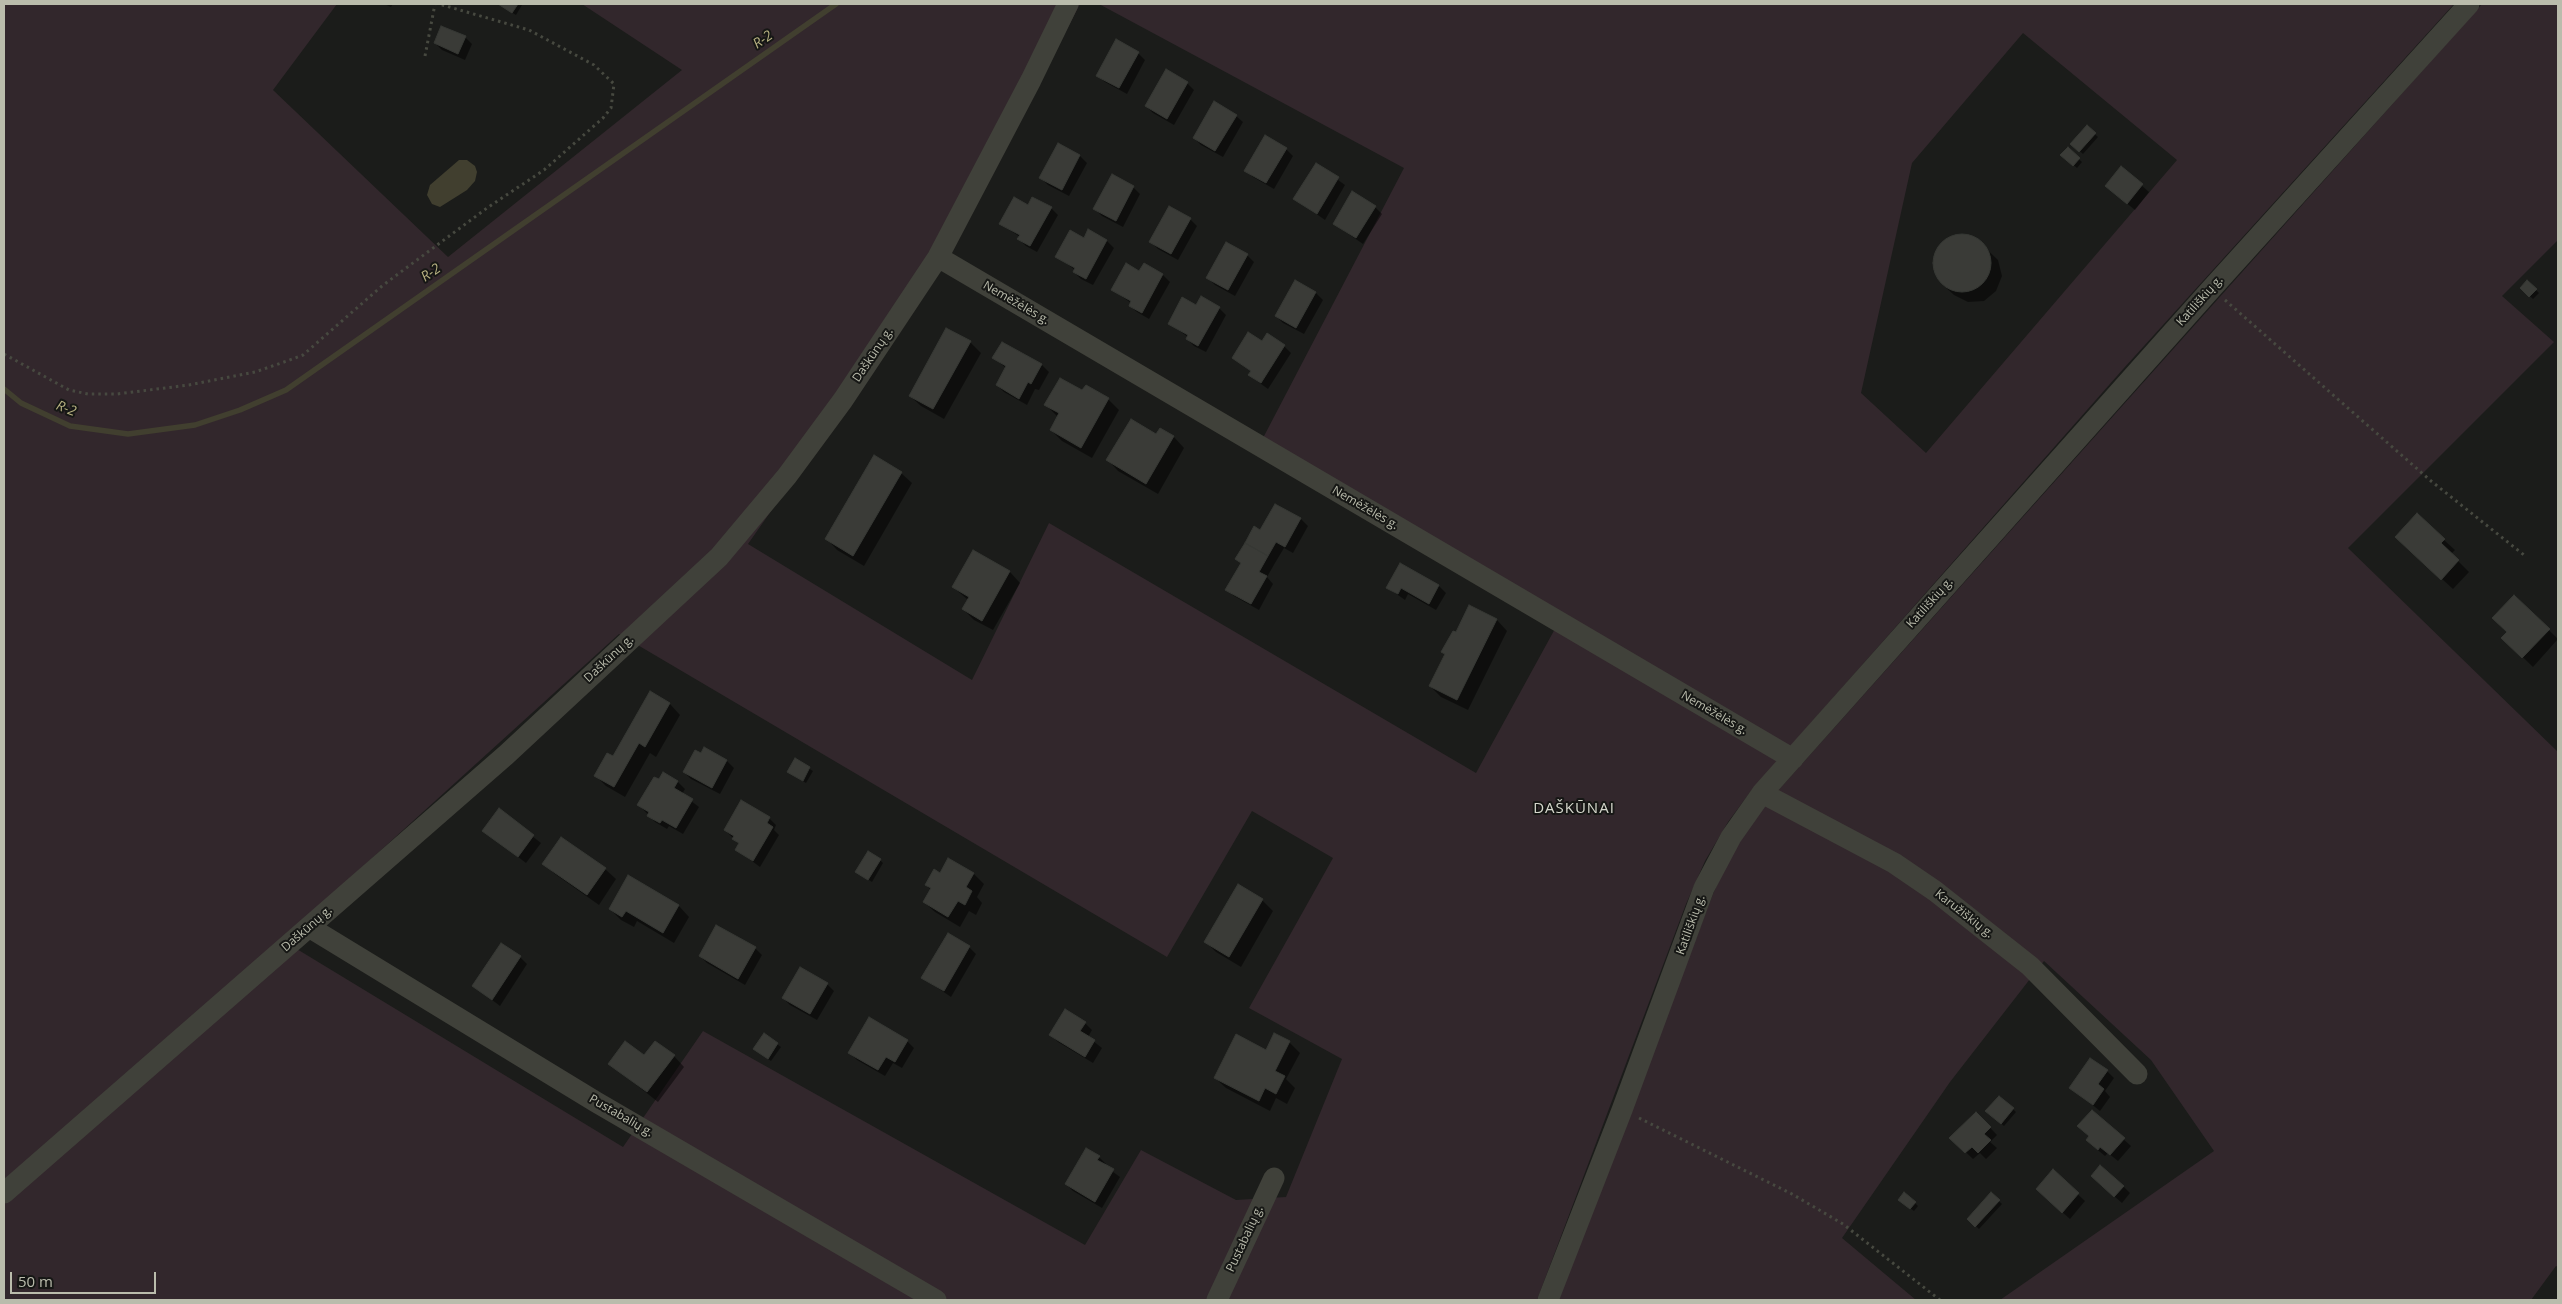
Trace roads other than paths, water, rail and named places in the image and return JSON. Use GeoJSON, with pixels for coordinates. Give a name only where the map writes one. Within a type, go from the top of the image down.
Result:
{"type":"FeatureCollection","features":[{"type":"Feature","properties":{"kind":"street","name":"Daškūnų g."},"geometry":{"type":"LineString","coordinates":[[4,1193],[506,756],[719,557],[788,476],[938,257],[1031,80],[1068,4]]}},
{"type":"Feature","properties":{"kind":"street","name":"Katiliškių g."},"geometry":{"type":"LineString","coordinates":[[1548,1300],[1622,1110],[1704,888],[1730,837],[1762,793],[2212,288],[2469,4]]}},
{"type":"Feature","properties":{"kind":"street","name":"Nemėžėlės g."},"geometry":{"type":"LineString","coordinates":[[938,257],[1793,759]]}},
{"type":"Feature","properties":{"kind":"street","name":"Karužiškių g."},"geometry":{"type":"LineString","coordinates":[[1762,793],[1894,862],[1935,891],[2030,966],[2137,1074]]}},
{"type":"Feature","properties":{"kind":"street","name":"Pustabalių g."},"geometry":{"type":"LineString","coordinates":[[310,927],[596,1102],[936,1300]]}},
{"type":"Feature","properties":{"kind":"street","name":"Pustabalių g."},"geometry":{"type":"LineString","coordinates":[[1217,1300],[1274,1178]]}},
{"type":"Feature","properties":{"kind":"waterway","name":"R-2"},"geometry":{"type":"LineString","coordinates":[[4,389],[21,403],[70,426],[128,434],[195,425],[240,410],[286,390],[836,4]]}},
{"type":"Feature","properties":{"kind":"district","name":"DAŠKŪNAI"},"geometry":{"type":"Point","coordinates":[1574,809]}}]}
